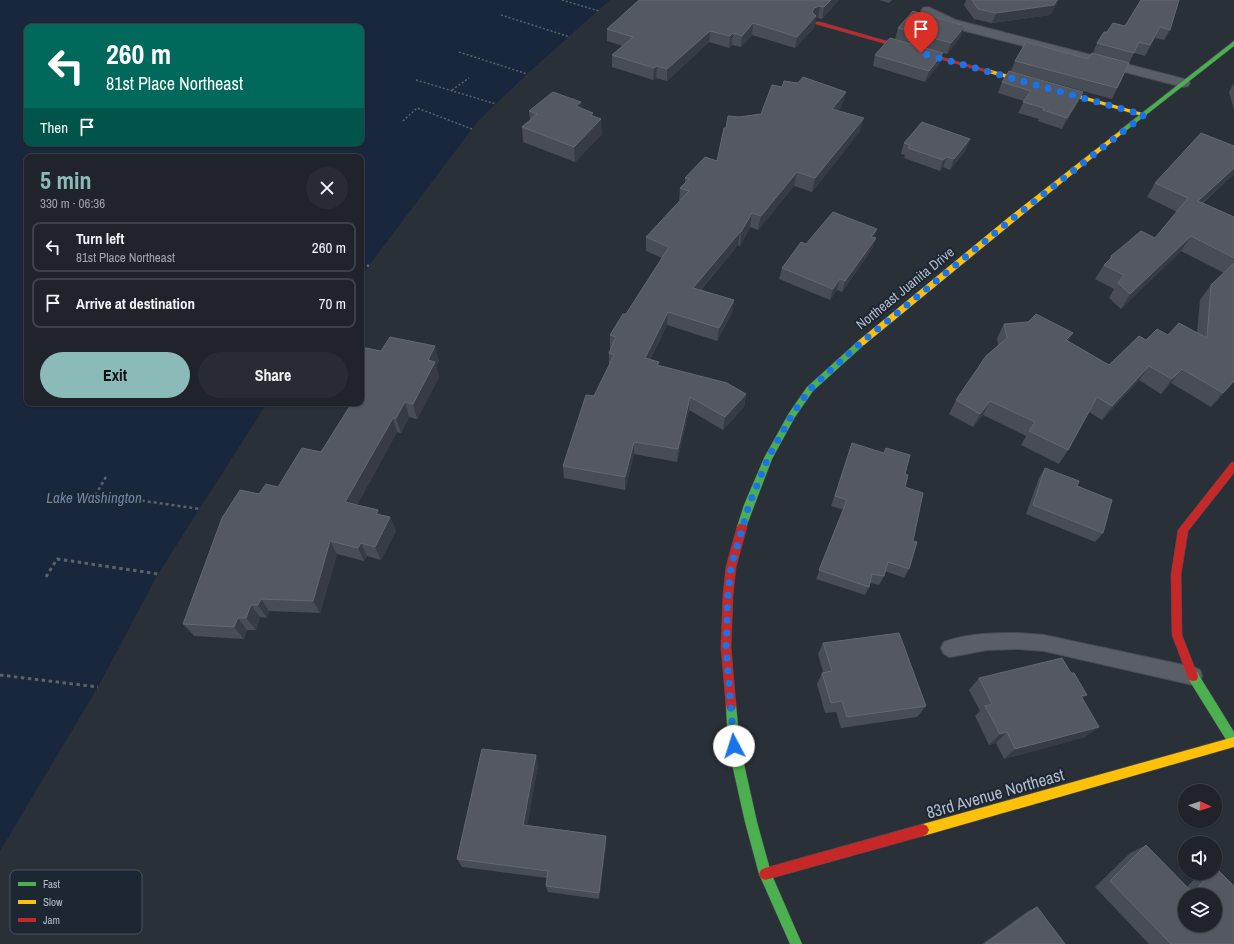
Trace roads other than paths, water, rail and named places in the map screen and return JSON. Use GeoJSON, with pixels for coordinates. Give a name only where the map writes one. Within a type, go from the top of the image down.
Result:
{"type":"FeatureCollection","features":[{"type":"Feature","properties":{"kind":"main road"},"geometry":{"type":"LineString","coordinates":[[818,23],[1144,115]]}},
{"type":"Feature","properties":{"kind":"main road","name":"Northeast Juanita Drive"},"geometry":{"type":"LineString","coordinates":[[796,944],[765,874],[751,822],[734,746],[726,647],[728,595],[731,567],[749,505],[768,458],[792,415],[810,389],[857,346],[1018,214],[1234,43]]}},
{"type":"Feature","properties":{"kind":"main road"},"geometry":{"type":"LineString","coordinates":[[1234,466],[1183,530],[1176,575],[1177,635],[1193,676],[1234,742]]}},
{"type":"Feature","properties":{"kind":"main road","name":"83rd Avenue Northeast"},"geometry":{"type":"LineString","coordinates":[[765,874],[1234,742]]}},
{"type":"Feature","properties":{"kind":"street"},"geometry":{"type":"LineString","coordinates":[[928,11],[950,24],[1183,83]]}},
{"type":"Feature","properties":{"kind":"lane"},"geometry":{"type":"LineString","coordinates":[[950,648],[987,642],[1018,641],[1044,643],[1193,676]]}},
{"type":"Feature","properties":{"kind":"water","name":"Lake Washington"},"geometry":{"type":"Polygon","coordinates":[[[0,0],[610,0],[527,74],[478,121],[364,272],[364,154],[24,154],[24,406],[265,406],[158,574],[98,687],[0,851],[0,0]]]}}]}
